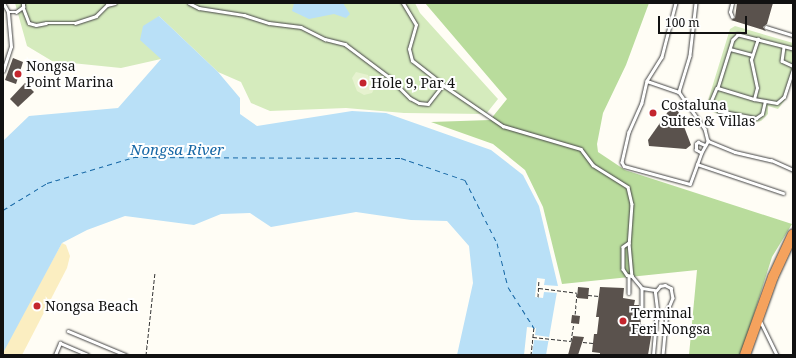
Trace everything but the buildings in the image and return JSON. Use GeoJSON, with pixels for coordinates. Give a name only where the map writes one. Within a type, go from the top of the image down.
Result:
{"type":"FeatureCollection","features":[{"type":"Feature","properties":{"kind":"highway"},"geometry":{"type":"LineString","coordinates":[[745,355],[773,276],[793,234]]}},
{"type":"Feature","properties":{"kind":"lane"},"geometry":{"type":"LineString","coordinates":[[3,3],[8,12],[11,47],[3,71]]}},
{"type":"Feature","properties":{"kind":"lane"},"geometry":{"type":"LineString","coordinates":[[22,3],[29,23],[36,26],[46,23],[75,23],[96,16],[107,5],[115,3]]}},
{"type":"Feature","properties":{"kind":"lane"},"geometry":{"type":"LineString","coordinates":[[189,3],[199,8],[244,14],[269,23],[301,27],[325,39],[345,44],[419,103],[430,102],[443,85]]}},
{"type":"Feature","properties":{"kind":"lane"},"geometry":{"type":"LineString","coordinates":[[403,3],[416,25],[409,48],[412,61],[492,120],[510,129],[581,149],[592,165],[628,187],[632,204],[629,244],[632,276],[642,288],[642,315]]}},
{"type":"Feature","properties":{"kind":"lane"},"geometry":{"type":"LineString","coordinates":[[676,3],[662,57],[647,81],[642,103],[629,132],[622,162],[624,166],[690,184],[701,153],[708,141]]}},
{"type":"Feature","properties":{"kind":"lane"},"geometry":{"type":"LineString","coordinates":[[679,92],[690,56],[696,3]]}},
{"type":"Feature","properties":{"kind":"lane"},"geometry":{"type":"LineString","coordinates":[[732,3],[730,12],[732,17]]}},
{"type":"Feature","properties":{"kind":"lane"},"geometry":{"type":"LineString","coordinates":[[8,12],[16,12],[23,7]]}},
{"type":"Feature","properties":{"kind":"lane"},"geometry":{"type":"LineString","coordinates":[[766,27],[793,35]]}},
{"type":"Feature","properties":{"kind":"lane"},"geometry":{"type":"LineString","coordinates":[[765,101],[762,114],[756,118],[719,111],[711,102],[718,88],[733,40],[738,35],[793,49]]}},
{"type":"Feature","properties":{"kind":"lane"},"geometry":{"type":"LineString","coordinates":[[754,99],[757,88],[751,66],[752,54],[758,39]]}},
{"type":"Feature","properties":{"kind":"lane"},"geometry":{"type":"LineString","coordinates":[[784,47],[782,61],[793,66]]}},
{"type":"Feature","properties":{"kind":"lane"},"geometry":{"type":"LineString","coordinates":[[730,49],[752,54]]}},
{"type":"Feature","properties":{"kind":"lane"},"geometry":{"type":"LineString","coordinates":[[718,88],[754,99],[777,103],[782,100],[793,70]]}},
{"type":"Feature","properties":{"kind":"lane"},"geometry":{"type":"LineString","coordinates":[[647,81],[679,92],[705,129],[708,141]]}},
{"type":"Feature","properties":{"kind":"lane"},"geometry":{"type":"LineString","coordinates":[[708,141],[751,157],[771,160],[793,170]]}},
{"type":"Feature","properties":{"kind":"lane"},"geometry":{"type":"LineString","coordinates":[[701,153],[696,150],[696,144],[698,142],[705,145]]}},
{"type":"Feature","properties":{"kind":"lane"},"geometry":{"type":"LineString","coordinates":[[697,164],[783,193]]}},
{"type":"Feature","properties":{"kind":"lane"},"geometry":{"type":"LineString","coordinates":[[629,244],[623,245],[622,249],[623,269],[629,276],[629,293]]}},
{"type":"Feature","properties":{"kind":"lane"},"geometry":{"type":"LineString","coordinates":[[642,288],[656,290],[665,285],[671,288],[673,295],[667,312],[663,355]]}},
{"type":"Feature","properties":{"kind":"lane"},"geometry":{"type":"LineString","coordinates":[[653,355],[657,309],[656,290]]}},
{"type":"Feature","properties":{"kind":"lane"},"geometry":{"type":"LineString","coordinates":[[759,318],[777,355]]}},
{"type":"Feature","properties":{"kind":"lane"},"geometry":{"type":"LineString","coordinates":[[68,331],[126,355]]}},
{"type":"Feature","properties":{"kind":"lane"},"geometry":{"type":"LineString","coordinates":[[55,355],[60,343],[88,355]]}},
{"type":"Feature","properties":{"kind":"path"},"geometry":{"type":"LineString","coordinates":[[146,355],[155,272]]}},
{"type":"Feature","properties":{"kind":"path"},"geometry":{"type":"LineString","coordinates":[[538,297],[539,280]]}},
{"type":"Feature","properties":{"kind":"path"},"geometry":{"type":"LineString","coordinates":[[538,288],[577,293],[575,314]]}},
{"type":"Feature","properties":{"kind":"path"},"geometry":{"type":"LineString","coordinates":[[588,294],[598,296]]}},
{"type":"Feature","properties":{"kind":"path"},"geometry":{"type":"LineString","coordinates":[[533,337],[571,341],[574,323]]}},
{"type":"Feature","properties":{"kind":"path"},"geometry":{"type":"LineString","coordinates":[[530,355],[534,328]]}},
{"type":"Feature","properties":{"kind":"path"},"geometry":{"type":"LineString","coordinates":[[582,342],[593,343]]}},
{"type":"Feature","properties":{"kind":"green space"},"geometry":{"type":"Polygon","coordinates":[[[15,3],[415,3],[420,13],[498,99],[486,114],[404,113],[346,108],[270,111],[251,103],[241,82],[218,72],[159,16],[161,59],[121,68],[52,61],[27,46],[15,3]]]}},
{"type":"Feature","properties":{"kind":"green space"},"geometry":{"type":"Polygon","coordinates":[[[425,3],[649,3],[626,65],[603,113],[597,144],[598,152],[625,170],[792,224],[772,257],[741,355],[689,355],[697,270],[562,284],[543,207],[525,170],[493,144],[431,122],[490,120],[507,99],[425,3]]]}},
{"type":"Feature","properties":{"kind":"green space"},"geometry":{"type":"Polygon","coordinates":[[[735,26],[793,43],[793,76],[785,100],[778,109],[768,106],[768,114],[761,121],[748,123],[713,112],[706,107],[730,29],[735,26]]]}},
{"type":"Feature","properties":{"kind":"green space","name":"Hole 9, Par 4"},"geometry":{"type":"Polygon","coordinates":[[[356,72],[368,75],[374,89],[372,93],[364,95],[357,91],[352,78],[356,72]]]}},
{"type":"Feature","properties":{"kind":"sand","name":"Nongsa Beach"},"geometry":{"type":"Polygon","coordinates":[[[62,243],[66,245],[70,256],[67,268],[22,355],[3,355],[6,344],[62,243]]]}},
{"type":"Feature","properties":{"kind":"water"},"geometry":{"type":"Polygon","coordinates":[[[294,3],[343,3],[350,14],[346,18],[334,14],[309,19],[292,11],[294,3]]]}},
{"type":"Feature","properties":{"kind":"water","name":"Nongsa River"},"geometry":{"type":"Polygon","coordinates":[[[159,16],[218,72],[240,98],[240,114],[257,126],[352,111],[386,113],[491,150],[523,175],[539,206],[558,286],[546,355],[457,355],[473,283],[469,246],[447,221],[411,220],[356,212],[271,227],[250,213],[221,214],[194,225],[125,216],[87,230],[62,243],[3,353],[3,141],[29,116],[118,108],[161,59],[140,40],[143,26],[159,16]]]}},
{"type":"Feature","properties":{"kind":"pier"},"geometry":{"type":"Polygon","coordinates":[[[537,278],[545,279],[544,285],[558,286],[558,293],[544,292],[543,298],[535,297],[537,278]]]}},
{"type":"Feature","properties":{"kind":"pier"},"geometry":{"type":"Polygon","coordinates":[[[527,327],[536,328],[535,335],[549,337],[548,341],[534,340],[532,355],[524,355],[527,327]]]}},
{"type":"Feature","properties":{"kind":"ferry route"},"geometry":{"type":"LineString","coordinates":[[3,210],[47,183],[134,157],[401,158],[465,180],[497,243],[508,287],[534,328]]}},
{"type":"Feature","properties":{"kind":"place","name":"Nongsa Point Marina"},"geometry":{"type":"Point","coordinates":[18,74]}},
{"type":"Feature","properties":{"kind":"place","name":"Hole 9, Par 4"},"geometry":{"type":"Point","coordinates":[363,83]}},
{"type":"Feature","properties":{"kind":"place","name":"Costaluna Suites & Villas"},"geometry":{"type":"Point","coordinates":[653,113]}},
{"type":"Feature","properties":{"kind":"place","name":"Nongsa Beach"},"geometry":{"type":"Point","coordinates":[37,306]}},
{"type":"Feature","properties":{"kind":"place","name":"Terminal Feri Nongsa"},"geometry":{"type":"Point","coordinates":[623,321]}}]}
